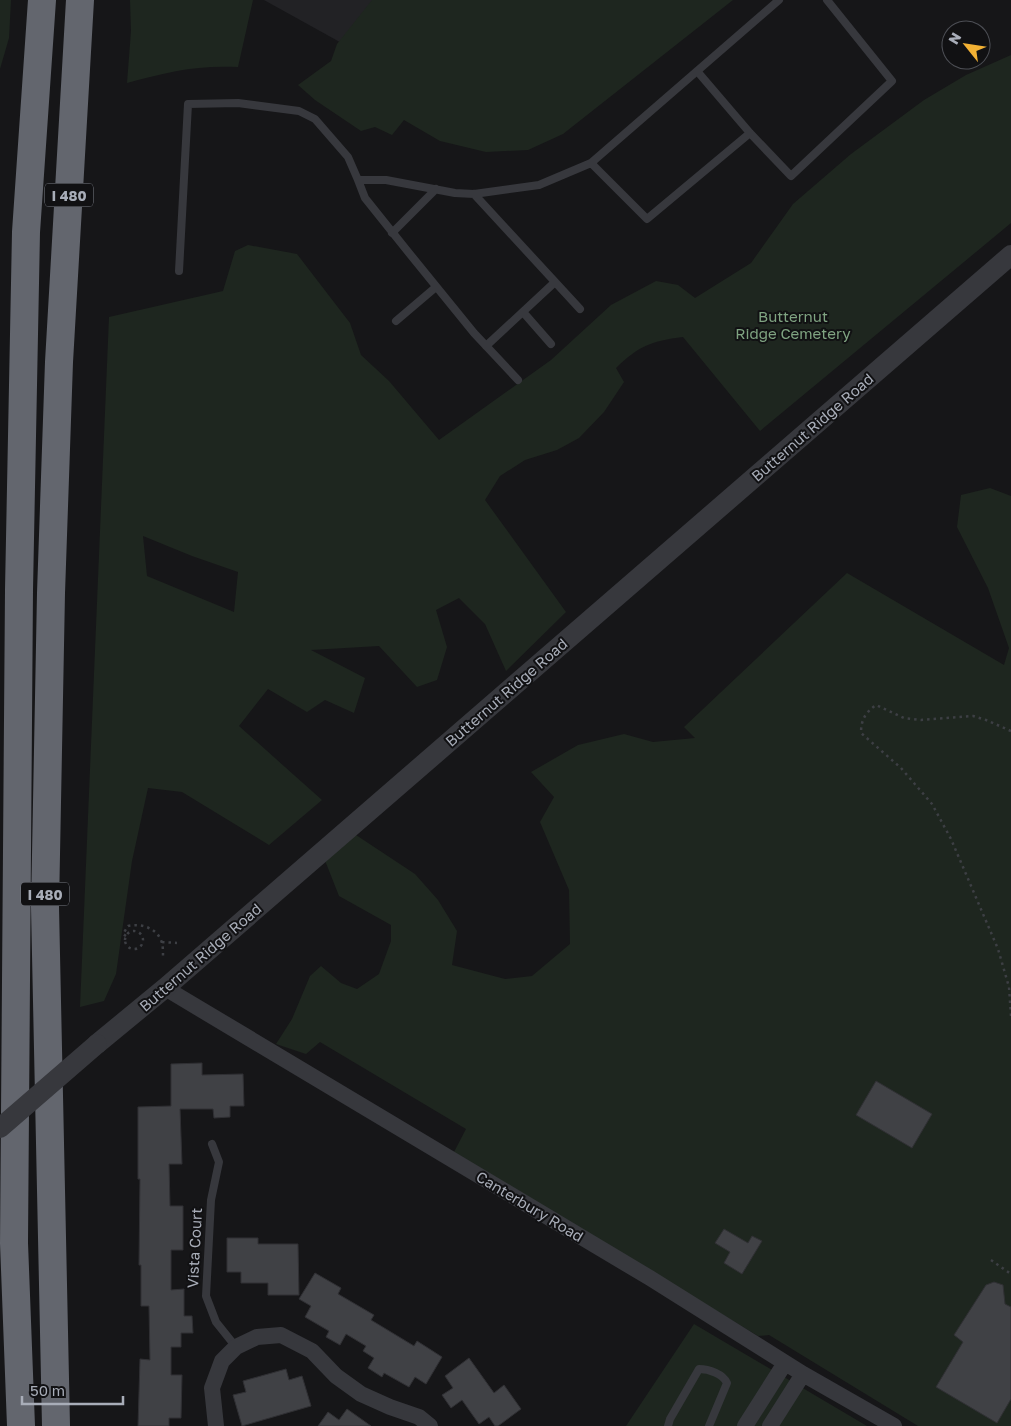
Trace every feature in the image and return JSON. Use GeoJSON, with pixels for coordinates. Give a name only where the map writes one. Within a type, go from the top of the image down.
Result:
{"type":"FeatureCollection","features":[{"type":"Feature","properties":{"kind":"highway","name":"I 480"},"geometry":{"type":"LineString","coordinates":[[21,1426],[14,1243],[19,590],[26,232],[42,0]]}},
{"type":"Feature","properties":{"kind":"highway","name":"I 480"},"geometry":{"type":"LineString","coordinates":[[56,1426],[45,898],[51,593],[58,391],[80,0]]}},
{"type":"Feature","properties":{"kind":"highway"},"geometry":{"type":"LineString","coordinates":[[78,28],[86,0]]}},
{"type":"Feature","properties":{"kind":"street","name":"Butternut Ridge Road"},"geometry":{"type":"LineString","coordinates":[[0,1128],[1011,255]]}},
{"type":"Feature","properties":{"kind":"street","name":"Canterbury Road"},"geometry":{"type":"LineString","coordinates":[[164,988],[650,1278],[803,1374],[894,1426]]}},
{"type":"Feature","properties":{"kind":"street"},"geometry":{"type":"LineString","coordinates":[[216,1426],[212,1388],[222,1361],[236,1346],[257,1338],[281,1335],[312,1351],[336,1376],[361,1394],[419,1417],[430,1426]]}},
{"type":"Feature","properties":{"kind":"street"},"geometry":{"type":"LineString","coordinates":[[745,1426],[785,1363]]}},
{"type":"Feature","properties":{"kind":"street"},"geometry":{"type":"LineString","coordinates":[[770,1426],[803,1374]]}},
{"type":"Feature","properties":{"kind":"lane"},"geometry":{"type":"LineString","coordinates":[[358,180],[386,180],[455,193],[474,194],[539,184],[591,163],[779,0]]}},
{"type":"Feature","properties":{"kind":"lane"},"geometry":{"type":"LineString","coordinates":[[698,71],[750,133],[791,176],[892,81],[827,0]]}},
{"type":"Feature","properties":{"kind":"lane"},"geometry":{"type":"LineString","coordinates":[[179,271],[188,104],[238,103],[300,111],[315,119],[348,157],[365,198],[436,287],[486,346],[518,380]]}},
{"type":"Feature","properties":{"kind":"lane"},"geometry":{"type":"LineString","coordinates":[[591,163],[647,219],[750,133]]}},
{"type":"Feature","properties":{"kind":"lane"},"geometry":{"type":"LineString","coordinates":[[392,232],[436,189]]}},
{"type":"Feature","properties":{"kind":"lane"},"geometry":{"type":"LineString","coordinates":[[474,194],[580,309]]}},
{"type":"Feature","properties":{"kind":"lane"},"geometry":{"type":"LineString","coordinates":[[486,346],[555,282]]}},
{"type":"Feature","properties":{"kind":"lane"},"geometry":{"type":"LineString","coordinates":[[396,321],[436,287]]}},
{"type":"Feature","properties":{"kind":"lane"},"geometry":{"type":"LineString","coordinates":[[523,312],[551,344]]}},
{"type":"Feature","properties":{"kind":"lane","name":"Vista Court"},"geometry":{"type":"LineString","coordinates":[[212,1144],[219,1162],[210,1200],[206,1296],[216,1322],[236,1346]]}},
{"type":"Feature","properties":{"kind":"lane"},"geometry":{"type":"LineString","coordinates":[[668,1426],[670,1419],[700,1369],[707,1369],[725,1378],[727,1384],[708,1426]]}},
{"type":"Feature","properties":{"kind":"path"},"geometry":{"type":"LineString","coordinates":[[1011,731],[973,716],[921,720],[904,718],[876,705],[867,712],[861,723],[861,733],[901,768],[932,804],[951,839],[998,949],[1009,987],[1011,1016]]}},
{"type":"Feature","properties":{"kind":"path"},"geometry":{"type":"LineString","coordinates":[[126,936],[130,932],[136,931],[143,938],[143,944],[139,948],[131,949],[126,945],[126,936],[123,934],[128,926],[135,924],[145,925],[162,942],[163,956]]}},
{"type":"Feature","properties":{"kind":"path"},"geometry":{"type":"LineString","coordinates":[[162,942],[177,943]]}},
{"type":"Feature","properties":{"kind":"path"},"geometry":{"type":"LineString","coordinates":[[991,1260],[1011,1274]]}},
{"type":"Feature","properties":{"kind":"shaded area"},"geometry":{"type":"Polygon","coordinates":[[[264,0],[391,0],[347,46],[264,0]]]}},
{"type":"Feature","properties":{"kind":"green space"},"geometry":{"type":"Polygon","coordinates":[[[0,0],[11,0],[9,38],[0,69],[0,0]]]}},
{"type":"Feature","properties":{"kind":"green space"},"geometry":{"type":"Polygon","coordinates":[[[130,0],[253,0],[238,67],[209,67],[182,70],[127,83],[131,31],[130,0]]]}},
{"type":"Feature","properties":{"kind":"green space"},"geometry":{"type":"Polygon","coordinates":[[[372,0],[733,0],[563,134],[528,150],[486,152],[440,141],[404,120],[392,135],[375,127],[361,131],[315,100],[298,85],[331,61],[337,44],[372,0]]]}},
{"type":"Feature","properties":{"kind":"green space","name":"Butternut Ridge Cemetery"},"geometry":{"type":"Polygon","coordinates":[[[1011,55],[1011,223],[760,431],[683,337],[662,340],[632,354],[616,368],[624,382],[604,412],[579,438],[557,450],[525,460],[500,476],[485,500],[566,612],[506,671],[485,624],[459,598],[436,610],[447,647],[437,680],[417,687],[379,646],[311,650],[365,678],[354,713],[325,700],[307,712],[268,689],[239,726],[322,800],[269,845],[182,792],[148,788],[132,861],[116,974],[104,1001],[80,1007],[109,317],[223,291],[235,251],[248,245],[297,254],[350,323],[361,355],[389,381],[439,440],[551,360],[611,305],[656,281],[678,285],[695,298],[751,263],[793,204],[851,154],[924,100],[966,75],[977,70],[991,70],[991,64],[1011,55]],[[143,536],[147,576],[234,612],[238,572],[143,536]]]}},
{"type":"Feature","properties":{"kind":"green space"},"geometry":{"type":"Polygon","coordinates":[[[990,488],[1011,496],[1011,1426],[918,1426],[769,1335],[758,1336],[454,1152],[466,1129],[320,1042],[306,1054],[276,1044],[292,1019],[310,976],[321,966],[341,983],[357,989],[379,974],[391,941],[391,925],[339,896],[324,858],[353,833],[415,874],[438,900],[457,931],[452,965],[505,979],[532,976],[570,944],[569,890],[540,822],[554,797],[531,772],[578,745],[624,734],[653,742],[695,738],[684,727],[847,573],[1004,665],[1009,648],[988,588],[957,527],[961,495],[990,488]]]}},
{"type":"Feature","properties":{"kind":"green space"},"geometry":{"type":"Polygon","coordinates":[[[694,1324],[867,1426],[626,1426],[694,1324]]]}},
{"type":"Feature","properties":{"kind":"building"},"geometry":{"type":"Polygon","coordinates":[[[202,1063],[202,1075],[243,1074],[244,1106],[230,1106],[230,1117],[214,1118],[213,1109],[180,1109],[182,1164],[169,1164],[170,1206],[183,1206],[183,1250],[171,1250],[171,1290],[184,1289],[184,1316],[192,1316],[193,1333],[181,1333],[181,1347],[171,1347],[171,1375],[182,1375],[181,1418],[169,1418],[169,1426],[138,1426],[140,1359],[150,1360],[149,1306],[141,1306],[141,1265],[139,1265],[140,1179],[138,1179],[138,1107],[171,1106],[171,1064],[202,1063]]]}},
{"type":"Feature","properties":{"kind":"building"},"geometry":{"type":"Polygon","coordinates":[[[876,1081],[932,1114],[912,1148],[856,1115],[876,1081]]]}},
{"type":"Feature","properties":{"kind":"building"},"geometry":{"type":"Polygon","coordinates":[[[724,1229],[748,1243],[752,1236],[762,1241],[742,1274],[724,1263],[730,1252],[715,1243],[724,1229]]]}},
{"type":"Feature","properties":{"kind":"building"},"geometry":{"type":"Polygon","coordinates":[[[227,1238],[258,1238],[258,1244],[298,1244],[299,1295],[268,1295],[268,1283],[241,1283],[241,1272],[227,1272],[227,1238]]]}},
{"type":"Feature","properties":{"kind":"building"},"geometry":{"type":"Polygon","coordinates":[[[315,1273],[341,1288],[338,1294],[374,1315],[371,1320],[414,1346],[417,1341],[442,1357],[426,1384],[415,1377],[409,1387],[384,1373],[382,1377],[368,1368],[374,1358],[363,1351],[366,1346],[346,1334],[340,1345],[326,1337],[329,1331],[305,1317],[311,1306],[299,1299],[315,1273]]]}},
{"type":"Feature","properties":{"kind":"building"},"geometry":{"type":"Polygon","coordinates":[[[994,1282],[1003,1285],[1005,1304],[1011,1307],[1011,1399],[997,1423],[936,1387],[963,1342],[954,1335],[986,1285],[994,1282]]]}},
{"type":"Feature","properties":{"kind":"building"},"geometry":{"type":"Polygon","coordinates":[[[469,1358],[494,1393],[504,1385],[521,1409],[498,1426],[495,1426],[489,1417],[479,1424],[462,1400],[451,1408],[442,1395],[453,1388],[445,1376],[469,1358]]]}},
{"type":"Feature","properties":{"kind":"building"},"geometry":{"type":"Polygon","coordinates":[[[286,1369],[289,1380],[302,1376],[311,1406],[242,1426],[233,1395],[246,1392],[243,1381],[286,1369]]]}},
{"type":"Feature","properties":{"kind":"building"},"geometry":{"type":"Polygon","coordinates":[[[347,1409],[371,1426],[318,1426],[328,1412],[339,1420],[347,1409]]]}}]}
